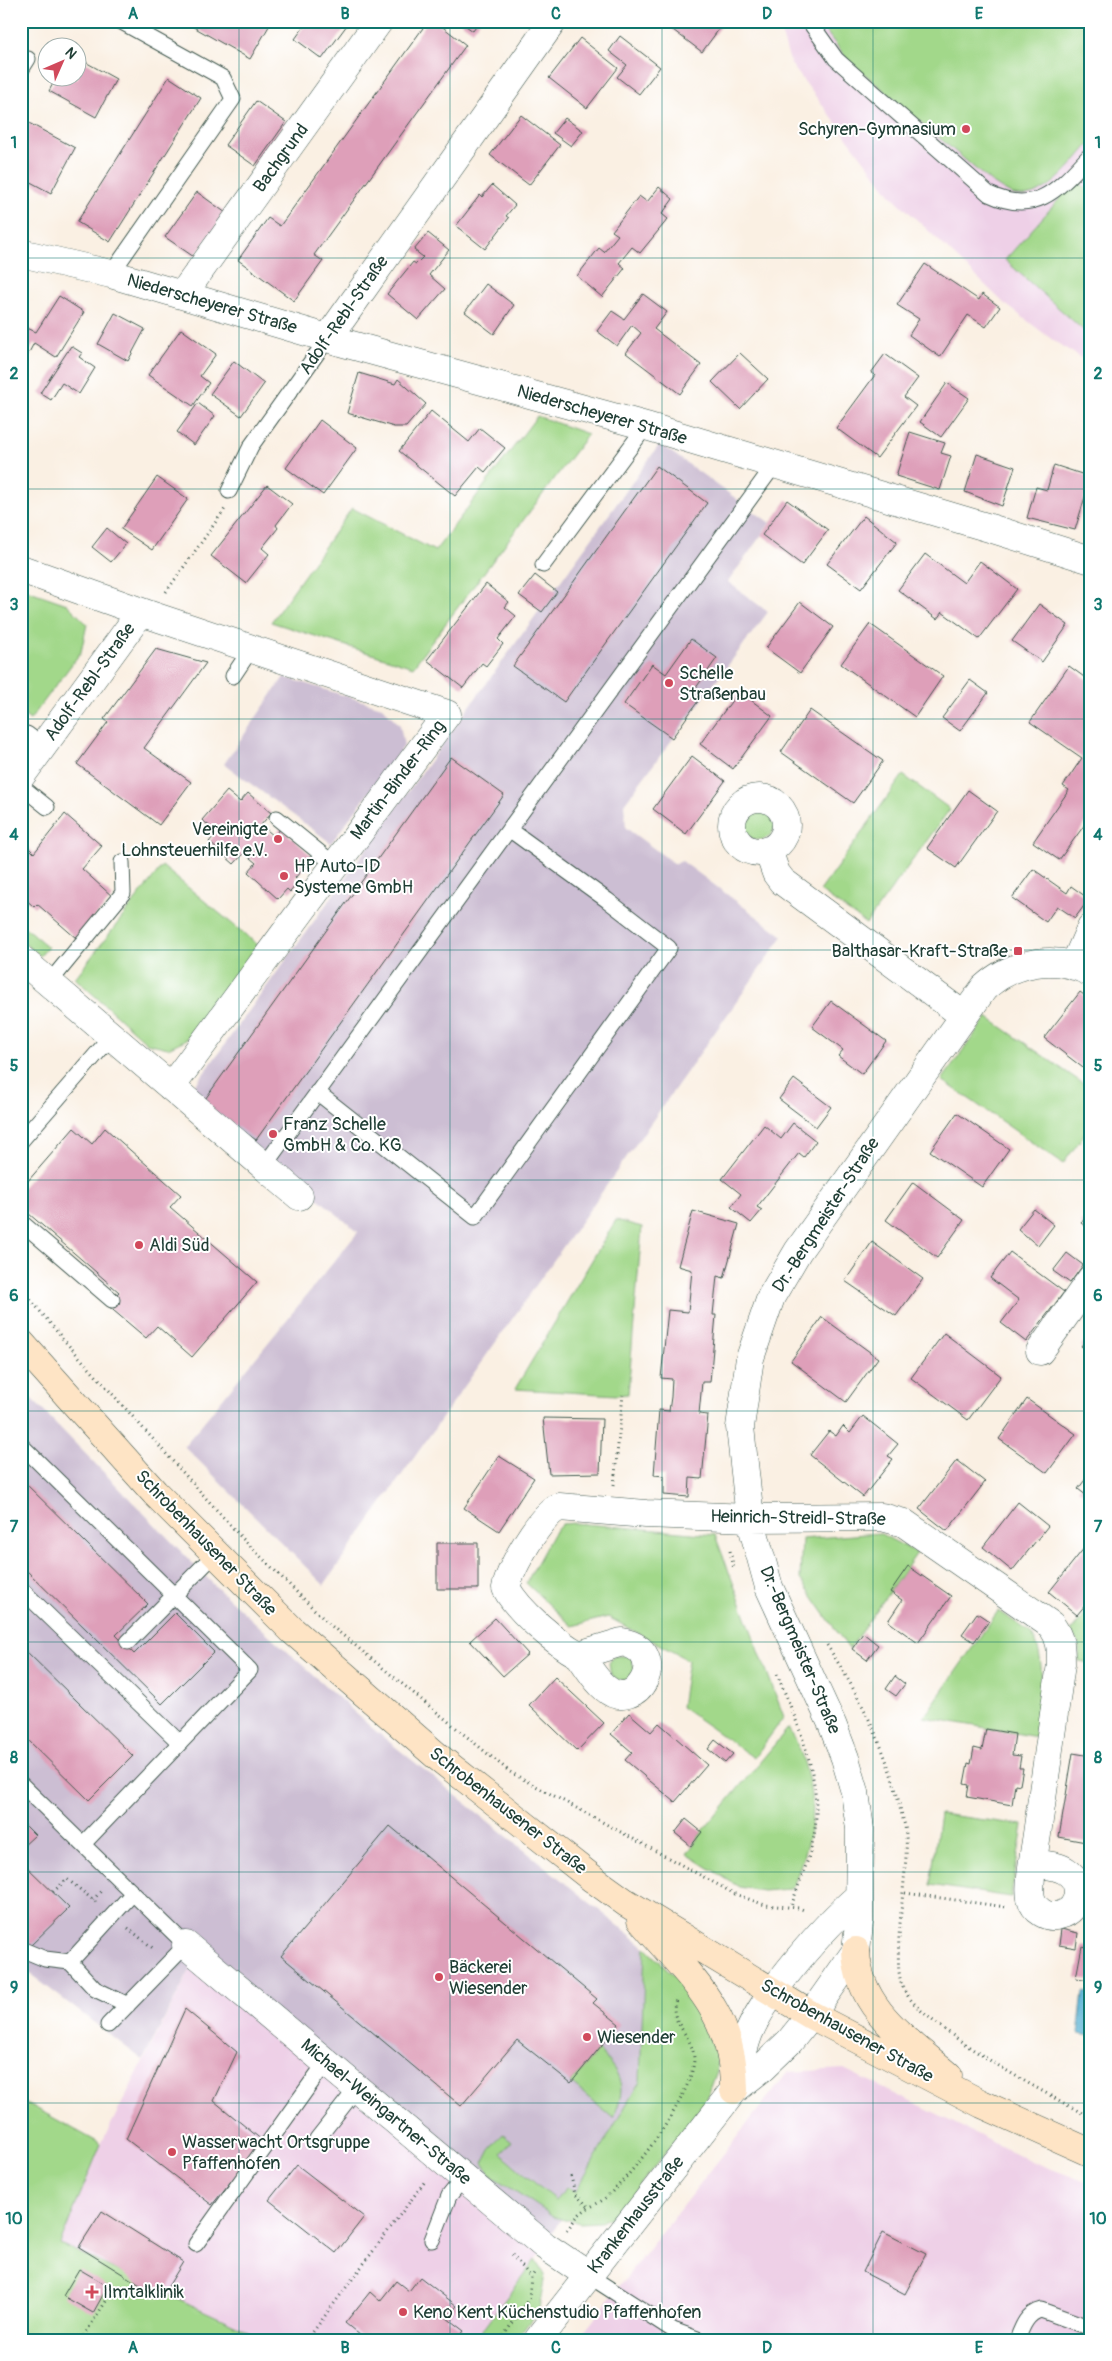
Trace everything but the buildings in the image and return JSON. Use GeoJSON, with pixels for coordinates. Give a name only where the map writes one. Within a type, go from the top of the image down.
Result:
{"type":"FeatureCollection","features":[{"type":"Feature","properties":{"kind":"main road","name":"Schrobenhausener Straße"},"geometry":{"type":"LineString","coordinates":[[21,1342],[155,1493],[293,1631],[431,1750],[625,1902],[811,2015],[982,2104],[1091,2153]]}},
{"type":"Feature","properties":{"kind":"main road"},"geometry":{"type":"LineString","coordinates":[[625,1902],[698,1986],[716,2012],[729,2044],[734,2066],[734,2090]]}},
{"type":"Feature","properties":{"kind":"main road"},"geometry":{"type":"LineString","coordinates":[[856,1951],[857,1968],[862,1984],[877,2011],[889,2024],[982,2104]]}},
{"type":"Feature","properties":{"kind":"street","name":"Bachgrund"},"geometry":{"type":"LineString","coordinates":[[184,294],[379,21]]}},
{"type":"Feature","properties":{"kind":"street","name":"Adolf-Rebl-Straße"},"geometry":{"type":"LineString","coordinates":[[328,338],[553,21]]}},
{"type":"Feature","properties":{"kind":"street","name":"Niederscheyerer Straße"},"geometry":{"type":"LineString","coordinates":[[21,253],[111,274],[184,294],[328,338],[646,426],[1091,560]]}},
{"type":"Feature","properties":{"kind":"street","name":"Martin-Binder-Ring"},"geometry":{"type":"LineString","coordinates":[[21,569],[146,614],[447,714],[171,1086]]}},
{"type":"Feature","properties":{"kind":"street","name":"Adolf-Rebl-Straße"},"geometry":{"type":"LineString","coordinates":[[21,776],[35,740],[146,614]]}},
{"type":"Feature","properties":{"kind":"street"},"geometry":{"type":"LineString","coordinates":[[768,850],[776,873],[782,880],[963,1015]]}},
{"type":"Feature","properties":{"kind":"street"},"geometry":{"type":"LineString","coordinates":[[1082,969],[1091,927]]}},
{"type":"Feature","properties":{"kind":"street"},"geometry":{"type":"LineString","coordinates":[[21,959],[299,1196]]}},
{"type":"Feature","properties":{"kind":"street","name":"Dr.-Bergmeister-Straße"},"geometry":{"type":"LineString","coordinates":[[811,2015],[856,1951],[859,1923],[860,1829],[852,1784],[832,1724],[738,1518],[740,1427],[750,1358],[771,1297],[798,1251],[963,1015],[984,988],[1011,970],[1034,963],[1049,962],[1082,969]]}},
{"type":"Feature","properties":{"kind":"street"},"geometry":{"type":"LineString","coordinates":[[1040,1351],[1091,1279]]}},
{"type":"Feature","properties":{"kind":"street","name":"Heinrich-Streidl-Straße"},"geometry":{"type":"LineString","coordinates":[[579,1655],[564,1646],[511,1598],[506,1588],[508,1578],[542,1520],[551,1510],[569,1506],[646,1514],[738,1518],[882,1518],[904,1523],[1051,1625],[1061,1644],[1061,1664],[1033,1863],[1030,1897],[1034,1904]]}},
{"type":"Feature","properties":{"kind":"street"},"geometry":{"type":"LineString","coordinates":[[1033,1863],[1066,1870],[1076,1882],[1078,1891],[1074,1906],[1060,1915],[1045,1914],[1034,1904]]}},
{"type":"Feature","properties":{"kind":"street"},"geometry":{"type":"LineString","coordinates":[[774,1992],[836,1915],[858,1897]]}},
{"type":"Feature","properties":{"kind":"street","name":"Michael-Weingartner-Straße"},"geometry":{"type":"LineString","coordinates":[[186,1945],[551,2250],[588,2276]]}},
{"type":"Feature","properties":{"kind":"street","name":"Krankenhausstraße"},"geometry":{"type":"LineString","coordinates":[[734,2090],[749,2034],[774,1992]]}},
{"type":"Feature","properties":{"kind":"street","name":"Krankenhausstraße"},"geometry":{"type":"LineString","coordinates":[[538,2340],[734,2090],[762,2068],[790,2041],[811,2015]]}},
{"type":"Feature","properties":{"kind":"lane","name":"Niederscheyerer Straße"},"geometry":{"type":"LineString","coordinates":[[111,274],[233,99],[223,78],[120,21]]}},
{"type":"Feature","properties":{"kind":"lane"},"geometry":{"type":"LineString","coordinates":[[809,21],[836,59],[990,194],[998,198],[1025,203],[1049,196],[1091,154]]}},
{"type":"Feature","properties":{"kind":"lane","name":"Adolf-Rebl-Straße"},"geometry":{"type":"LineString","coordinates":[[229,491],[251,446],[328,338]]}},
{"type":"Feature","properties":{"kind":"lane"},"geometry":{"type":"LineString","coordinates":[[543,565],[646,426]]}},
{"type":"Feature","properties":{"kind":"lane"},"geometry":{"type":"LineString","coordinates":[[264,1166],[775,464]]}},
{"type":"Feature","properties":{"kind":"lane"},"geometry":{"type":"LineString","coordinates":[[233,676],[251,649]]}},
{"type":"Feature","properties":{"kind":"lane"},"geometry":{"type":"LineString","coordinates":[[21,786],[47,807]]}},
{"type":"Feature","properties":{"kind":"lane"},"geometry":{"type":"LineString","coordinates":[[277,818],[335,865]]}},
{"type":"Feature","properties":{"kind":"lane"},"geometry":{"type":"LineString","coordinates":[[317,1092],[475,1217],[669,948],[608,900],[509,829]]}},
{"type":"Feature","properties":{"kind":"lane"},"geometry":{"type":"LineString","coordinates":[[50,983],[123,893],[122,862]]}},
{"type":"Feature","properties":{"kind":"lane"},"geometry":{"type":"LineString","coordinates":[[21,1141],[112,1036]]}},
{"type":"Feature","properties":{"kind":"lane"},"geometry":{"type":"LineString","coordinates":[[21,1222],[112,1300]]}},
{"type":"Feature","properties":{"kind":"lane"},"geometry":{"type":"LineString","coordinates":[[21,1445],[250,1670],[83,1844]]}},
{"type":"Feature","properties":{"kind":"lane"},"geometry":{"type":"LineString","coordinates":[[128,1642],[215,1554]]}},
{"type":"Feature","properties":{"kind":"lane"},"geometry":{"type":"LineString","coordinates":[[21,1589],[180,1743]]}},
{"type":"Feature","properties":{"kind":"lane"},"geometry":{"type":"LineString","coordinates":[[21,1784],[186,1945],[108,2025]]}},
{"type":"Feature","properties":{"kind":"lane"},"geometry":{"type":"LineString","coordinates":[[70,1962],[132,1892]]}},
{"type":"Feature","properties":{"kind":"lane"},"geometry":{"type":"LineString","coordinates":[[21,1949],[45,1959],[70,1962],[95,1989],[128,2005]]}},
{"type":"Feature","properties":{"kind":"lane"},"geometry":{"type":"LineString","coordinates":[[196,2244],[326,2062]]}},
{"type":"Feature","properties":{"kind":"lane"},"geometry":{"type":"LineString","coordinates":[[318,2139],[356,2088]]}},
{"type":"Feature","properties":{"kind":"lane"},"geometry":{"type":"LineString","coordinates":[[432,2240],[449,2196],[464,2178]]}},
{"type":"Feature","properties":{"kind":"lane"},"geometry":{"type":"LineString","coordinates":[[588,2276],[673,2330],[700,2340]]}},
{"type":"Feature","properties":{"kind":"lane"},"geometry":{"type":"LineString","coordinates":[[1016,2340],[1026,2320],[1034,2312],[1041,2310],[1091,2328]]}},
{"type":"Feature","properties":{"kind":"path","name":"Adolf-Rebl-Straße"},"geometry":{"type":"LineString","coordinates":[[146,614],[230,502],[229,491]]}},
{"type":"Feature","properties":{"kind":"path"},"geometry":{"type":"LineString","coordinates":[[21,1288],[70,1346],[234,1529],[329,1624],[510,1772],[735,1894],[765,1905],[791,1907],[812,1914]]}},
{"type":"Feature","properties":{"kind":"path"},"geometry":{"type":"LineString","coordinates":[[612,1510],[623,1394]]}},
{"type":"Feature","properties":{"kind":"path"},"geometry":{"type":"LineString","coordinates":[[738,1518],[731,1560],[738,1577]]}},
{"type":"Feature","properties":{"kind":"path"},"geometry":{"type":"LineString","coordinates":[[775,1667],[809,1758],[816,1810],[813,1840],[791,1907]]}},
{"type":"Feature","properties":{"kind":"path"},"geometry":{"type":"LineString","coordinates":[[1034,1904],[1009,1907],[905,1893],[897,1959],[903,1989],[935,2022],[957,2039],[1003,2070],[1091,2118]]}},
{"type":"Feature","properties":{"kind":"path"},"geometry":{"type":"LineString","coordinates":[[501,2340],[529,2298],[531,2277],[581,2213],[603,2200],[625,2180],[661,2131],[686,2086],[696,2056],[694,2048],[676,2018],[673,2007],[676,2000]]}},
{"type":"Feature","properties":{"kind":"path"},"geometry":{"type":"LineString","coordinates":[[571,2176],[575,2194],[590,2208]]}},
{"type":"Feature","properties":{"kind":"path"},"geometry":{"type":"LineString","coordinates":[[307,2340],[428,2178]]}},
{"type":"Feature","properties":{"kind":"path"},"geometry":{"type":"LineString","coordinates":[[81,2340],[108,2298]]}},
{"type":"Feature","properties":{"kind":"shaded area","name":"Schyren-Gymnasium"},"geometry":{"type":"Polygon","coordinates":[[[777,21],[1091,21],[1091,364],[1054,341],[1004,303],[890,194],[791,64],[777,21]]]}},
{"type":"Feature","properties":{"kind":"shaded area"},"geometry":{"type":"Polygon","coordinates":[[[660,444],[770,523],[728,582],[768,612],[624,804],[626,828],[675,864],[682,861],[783,936],[324,1585],[184,1446],[358,1232],[270,1158],[188,1095],[660,444]]]}},
{"type":"Feature","properties":{"kind":"shaded area"},"geometry":{"type":"Polygon","coordinates":[[[284,677],[382,707],[400,725],[404,746],[331,843],[224,764],[284,677]]]}},
{"type":"Feature","properties":{"kind":"shaded area"},"geometry":{"type":"Polygon","coordinates":[[[21,1388],[217,1588],[372,1728],[645,1947],[640,2081],[545,2246],[198,1955],[143,2060],[21,1967],[21,1388]]]}},
{"type":"Feature","properties":{"kind":"shaded area"},"geometry":{"type":"Polygon","coordinates":[[[198,1955],[545,2246],[475,2340],[21,2340],[21,2220],[60,2243],[101,2144],[198,1955]]]}},
{"type":"Feature","properties":{"kind":"shaded area"},"geometry":{"type":"Polygon","coordinates":[[[844,2069],[1031,2161],[1091,2184],[1091,2340],[577,2340],[788,2072],[844,2069]]]}},
{"type":"Feature","properties":{"kind":"green space"},"geometry":{"type":"Polygon","coordinates":[[[818,21],[1091,21],[1091,142],[1067,170],[1047,187],[1025,196],[1011,194],[991,182],[847,59],[818,21]]]}},
{"type":"Feature","properties":{"kind":"green space"},"geometry":{"type":"Polygon","coordinates":[[[1076,180],[1091,193],[1091,337],[1005,260],[1076,180]]]}},
{"type":"Feature","properties":{"kind":"green space"},"geometry":{"type":"Polygon","coordinates":[[[537,416],[588,434],[413,667],[271,622],[352,508],[435,551],[537,416]]]}},
{"type":"Feature","properties":{"kind":"green space"},"geometry":{"type":"Polygon","coordinates":[[[21,588],[67,604],[87,624],[81,652],[30,720],[21,713],[21,588]]]}},
{"type":"Feature","properties":{"kind":"green space"},"geometry":{"type":"Polygon","coordinates":[[[903,775],[950,809],[866,924],[820,891],[903,775]]]}},
{"type":"Feature","properties":{"kind":"green space"},"geometry":{"type":"Polygon","coordinates":[[[759,808],[771,812],[775,824],[771,836],[759,840],[747,836],[743,824],[747,812],[759,808]]]}},
{"type":"Feature","properties":{"kind":"green space"},"geometry":{"type":"Polygon","coordinates":[[[162,866],[258,945],[187,1039],[168,1048],[147,1043],[75,978],[162,866]]]}},
{"type":"Feature","properties":{"kind":"green space"},"geometry":{"type":"Polygon","coordinates":[[[21,924],[48,947],[40,956],[21,941],[21,924]]]}},
{"type":"Feature","properties":{"kind":"green space"},"geometry":{"type":"Polygon","coordinates":[[[987,1017],[1091,1089],[1091,1125],[1063,1164],[942,1080],[987,1017]]]}},
{"type":"Feature","properties":{"kind":"green space"},"geometry":{"type":"Polygon","coordinates":[[[616,1220],[642,1227],[628,1394],[515,1389],[616,1220]]]}},
{"type":"Feature","properties":{"kind":"green space"},"geometry":{"type":"Polygon","coordinates":[[[574,1523],[715,1535],[784,1717],[754,1758],[681,1707],[688,1660],[608,1617],[572,1626],[526,1583],[553,1534],[562,1524],[574,1523]]]}},
{"type":"Feature","properties":{"kind":"green space"},"geometry":{"type":"Polygon","coordinates":[[[879,1533],[917,1553],[849,1649],[800,1579],[802,1539],[879,1533]]]}},
{"type":"Feature","properties":{"kind":"green space"},"geometry":{"type":"Polygon","coordinates":[[[1091,1607],[1091,1663],[1079,1661],[1079,1645],[1071,1631],[1091,1607]]]}},
{"type":"Feature","properties":{"kind":"green space"},"geometry":{"type":"Polygon","coordinates":[[[998,1611],[1028,1631],[1035,1640],[1039,1652],[1042,1681],[1037,1737],[924,1717],[998,1611]]]}},
{"type":"Feature","properties":{"kind":"green space"},"geometry":{"type":"Polygon","coordinates":[[[614,1656],[631,1656],[635,1672],[626,1680],[618,1680],[611,1675],[609,1663],[614,1656]]]}},
{"type":"Feature","properties":{"kind":"green space"},"geometry":{"type":"Polygon","coordinates":[[[789,1727],[806,1768],[812,1811],[808,1840],[794,1885],[789,1889],[763,1891],[739,1887],[687,1854],[702,1832],[789,1727]]]}},
{"type":"Feature","properties":{"kind":"green space"},"geometry":{"type":"Polygon","coordinates":[[[940,1814],[1023,1825],[1011,1897],[930,1885],[940,1814]]]}},
{"type":"Feature","properties":{"kind":"green space"},"geometry":{"type":"Polygon","coordinates":[[[645,1947],[688,1989],[716,2041],[717,2071],[706,2101],[633,2194],[614,2215],[601,2222],[580,2223],[553,2216],[492,2176],[483,2163],[490,2149],[503,2134],[512,2141],[501,2154],[555,2200],[567,2187],[575,2193],[640,2081],[645,1947]]]}},
{"type":"Feature","properties":{"kind":"green space"},"geometry":{"type":"Polygon","coordinates":[[[598,2050],[612,2066],[620,2081],[620,2097],[613,2118],[571,2083],[598,2050]]]}},
{"type":"Feature","properties":{"kind":"green space","name":"Ilmtalklinik"},"geometry":{"type":"Polygon","coordinates":[[[21,2100],[101,2144],[60,2244],[267,2340],[21,2340],[21,2100]]]}},
{"type":"Feature","properties":{"kind":"green space"},"geometry":{"type":"Polygon","coordinates":[[[535,2259],[545,2275],[539,2309],[516,2340],[475,2340],[535,2259]]]}},
{"type":"Feature","properties":{"kind":"water"},"geometry":{"type":"Polygon","coordinates":[[[1083,1992],[1091,1993],[1091,2036],[1078,2034],[1083,1992]]]}},
{"type":"Feature","properties":{"kind":"place","name":"Schyren-Gymnasium"},"geometry":{"type":"Point","coordinates":[966,129]}},
{"type":"Feature","properties":{"kind":"place","name":"Schelle Straßenbau"},"geometry":{"type":"Point","coordinates":[669,683]}},
{"type":"Feature","properties":{"kind":"place","name":"Vereinigte Lohnsteuerhilfe e.V."},"geometry":{"type":"Point","coordinates":[278,839]}},
{"type":"Feature","properties":{"kind":"place","name":"HP Auto-ID Systeme GmbH"},"geometry":{"type":"Point","coordinates":[284,876]}},
{"type":"Feature","properties":{"kind":"place","name":"Balthasar-Kraft-Straße"},"geometry":{"type":"Point","coordinates":[1018,951]}},
{"type":"Feature","properties":{"kind":"place","name":"Franz Schelle GmbH & Co. KG"},"geometry":{"type":"Point","coordinates":[273,1134]}},
{"type":"Feature","properties":{"kind":"place","name":"Aldi Süd"},"geometry":{"type":"Point","coordinates":[139,1245]}},
{"type":"Feature","properties":{"kind":"place","name":"Bäckerei Wiesender"},"geometry":{"type":"Point","coordinates":[439,1977]}},
{"type":"Feature","properties":{"kind":"place","name":"Wiesender"},"geometry":{"type":"Point","coordinates":[587,2037]}},
{"type":"Feature","properties":{"kind":"place","name":"Wasserwacht Ortsgruppe Pfaffenhofen"},"geometry":{"type":"Point","coordinates":[172,2152]}},
{"type":"Feature","properties":{"kind":"place","name":"Ilmtalklinik"},"geometry":{"type":"Point","coordinates":[92,2292]}},
{"type":"Feature","properties":{"kind":"place","name":"Keno Kent Küchenstudio Pfaffenhofen"},"geometry":{"type":"Point","coordinates":[403,2312]}}]}
